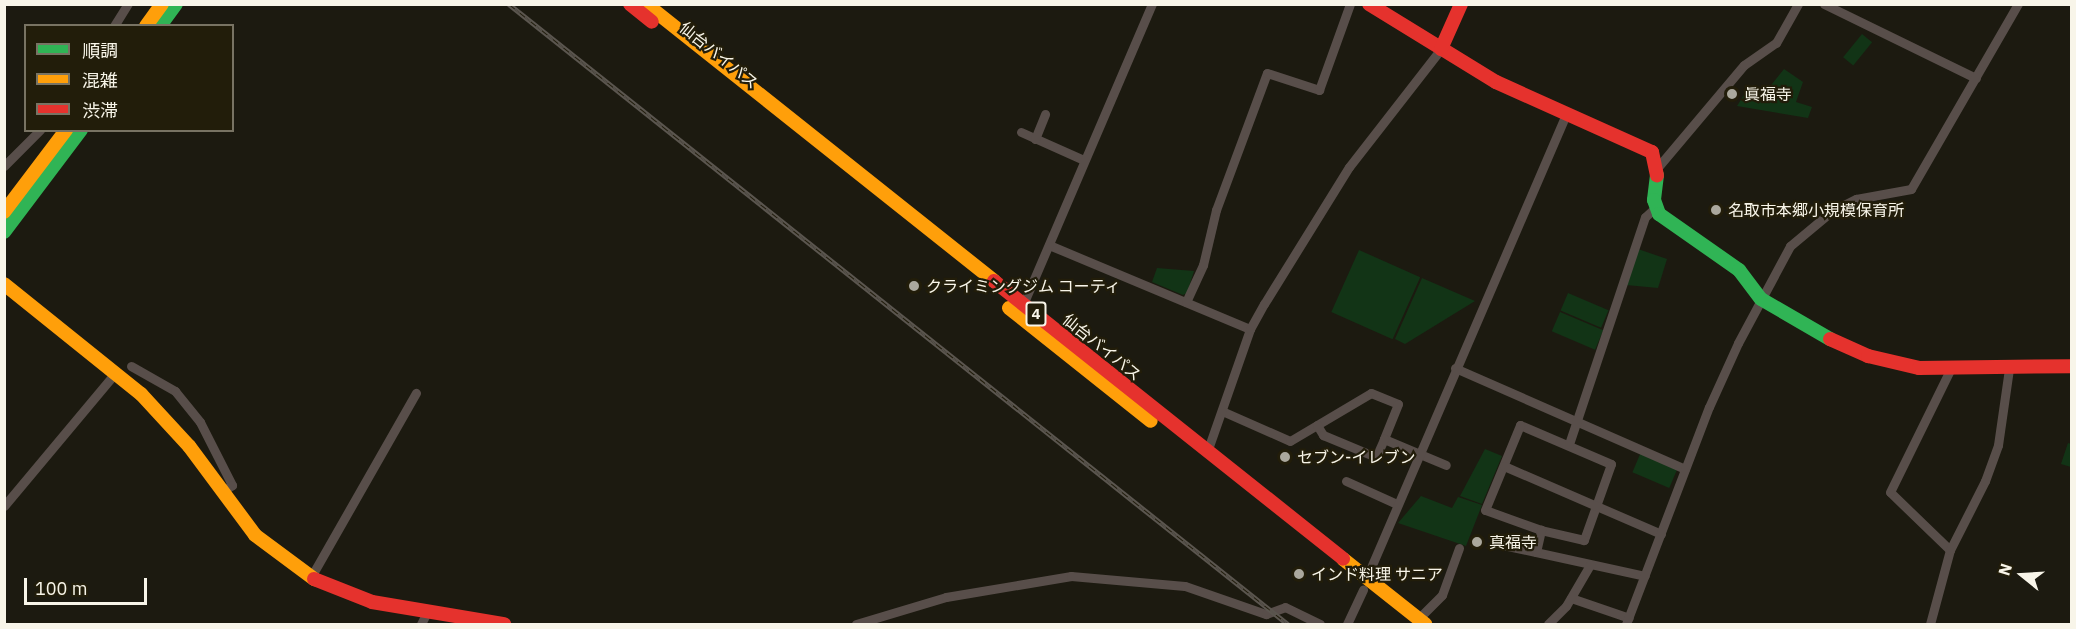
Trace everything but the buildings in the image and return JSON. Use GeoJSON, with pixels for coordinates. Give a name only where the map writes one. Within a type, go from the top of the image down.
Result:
{"type":"FeatureCollection","features":[{"type":"Feature","properties":{"kind":"main road"},"geometry":{"type":"LineString","coordinates":[[147,24],[162,4]]}},
{"type":"Feature","properties":{"kind":"main road"},"geometry":{"type":"LineString","coordinates":[[161,24],[176,4]]}},
{"type":"Feature","properties":{"kind":"main road","name":"仙台バイパス"},"geometry":{"type":"LineString","coordinates":[[630,4],[1417,623]]}},
{"type":"Feature","properties":{"kind":"main road","name":"仙台バイパス"},"geometry":{"type":"LineString","coordinates":[[646,4],[1020,309],[1207,452],[1365,584]]}},
{"type":"Feature","properties":{"kind":"main road"},"geometry":{"type":"LineString","coordinates":[[1369,4],[1497,82],[1653,152],[1658,167],[1656,208],[1738,270],[1761,299],[1815,332],[1868,356],[1919,368],[1950,370],[2072,366]]}},
{"type":"Feature","properties":{"kind":"main road"},"geometry":{"type":"LineString","coordinates":[[1441,49],[1461,4]]}},
{"type":"Feature","properties":{"kind":"main road"},"geometry":{"type":"LineString","coordinates":[[4,212],[64,132]]}},
{"type":"Feature","properties":{"kind":"main road"},"geometry":{"type":"LineString","coordinates":[[4,232],[79,132]]}},
{"type":"Feature","properties":{"kind":"main road"},"geometry":{"type":"LineString","coordinates":[[4,284],[116,372],[189,446],[255,535],[310,577],[372,602],[424,618],[504,624]]}},
{"type":"Feature","properties":{"kind":"street"},"geometry":{"type":"LineString","coordinates":[[115,24],[128,4]]}},
{"type":"Feature","properties":{"kind":"street"},"geometry":{"type":"LineString","coordinates":[[1020,309],[1152,4]]}},
{"type":"Feature","properties":{"kind":"street"},"geometry":{"type":"LineString","coordinates":[[1186,302],[1203,265],[1216,210],[1267,73],[1319,90],[1350,4]]}},
{"type":"Feature","properties":{"kind":"street"},"geometry":{"type":"LineString","coordinates":[[1658,167],[1744,65],[1776,43],[1798,4]]}},
{"type":"Feature","properties":{"kind":"street"},"geometry":{"type":"LineString","coordinates":[[1824,4],[1976,78]]}},
{"type":"Feature","properties":{"kind":"street"},"geometry":{"type":"LineString","coordinates":[[1571,598],[1628,621],[1719,386],[1761,299],[1790,246],[1819,219],[1856,199],[1911,189],[2018,4]]}},
{"type":"Feature","properties":{"kind":"street"},"geometry":{"type":"LineString","coordinates":[[1207,452],[1251,329],[1349,167],[1441,49]]}},
{"type":"Feature","properties":{"kind":"street"},"geometry":{"type":"LineString","coordinates":[[1347,624],[1418,454],[1567,112]]}},
{"type":"Feature","properties":{"kind":"street"},"geometry":{"type":"LineString","coordinates":[[1035,139],[1045,114]]}},
{"type":"Feature","properties":{"kind":"street"},"geometry":{"type":"LineString","coordinates":[[4,166],[38,132]]}},
{"type":"Feature","properties":{"kind":"street"},"geometry":{"type":"LineString","coordinates":[[1021,132],[1084,160]]}},
{"type":"Feature","properties":{"kind":"street"},"geometry":{"type":"LineString","coordinates":[[1569,444],[1644,217],[1656,208]]}},
{"type":"Feature","properties":{"kind":"street"},"geometry":{"type":"LineString","coordinates":[[1048,245],[1251,329]]}},
{"type":"Feature","properties":{"kind":"street"},"geometry":{"type":"LineString","coordinates":[[131,366],[175,391],[200,422],[232,485],[222,492]]}},
{"type":"Feature","properties":{"kind":"street"},"geometry":{"type":"LineString","coordinates":[[1455,369],[1685,469]]}},
{"type":"Feature","properties":{"kind":"street"},"geometry":{"type":"LineString","coordinates":[[1929,624],[1950,550],[1985,481],[1998,446],[2009,369]]}},
{"type":"Feature","properties":{"kind":"street"},"geometry":{"type":"LineString","coordinates":[[1950,370],[1890,492],[1950,550]]}},
{"type":"Feature","properties":{"kind":"street"},"geometry":{"type":"LineString","coordinates":[[4,506],[116,372]]}},
{"type":"Feature","properties":{"kind":"street"},"geometry":{"type":"LineString","coordinates":[[310,577],[416,393]]}},
{"type":"Feature","properties":{"kind":"street"},"geometry":{"type":"LineString","coordinates":[[1222,411],[1290,441],[1317,425],[1371,393],[1398,404],[1376,457],[1323,435],[1317,425]]}},
{"type":"Feature","properties":{"kind":"street"},"geometry":{"type":"LineString","coordinates":[[1520,425],[1569,444],[1611,464],[1584,540],[1541,530],[1485,510],[1520,425]]}},
{"type":"Feature","properties":{"kind":"street"},"geometry":{"type":"LineString","coordinates":[[189,446],[205,435]]}},
{"type":"Feature","properties":{"kind":"street"},"geometry":{"type":"LineString","coordinates":[[1384,439],[1446,465]]}},
{"type":"Feature","properties":{"kind":"street"},"geometry":{"type":"LineString","coordinates":[[1504,466],[1661,534]]}},
{"type":"Feature","properties":{"kind":"street"},"geometry":{"type":"LineString","coordinates":[[1346,481],[1397,504]]}},
{"type":"Feature","properties":{"kind":"street"},"geometry":{"type":"LineString","coordinates":[[1536,552],[1541,530]]}},
{"type":"Feature","properties":{"kind":"street"},"geometry":{"type":"LineString","coordinates":[[1503,545],[1645,576]]}},
{"type":"Feature","properties":{"kind":"street"},"geometry":{"type":"LineString","coordinates":[[1417,623],[1442,595],[1459,548]]}},
{"type":"Feature","properties":{"kind":"street"},"geometry":{"type":"LineString","coordinates":[[1548,624],[1571,598],[1590,565]]}},
{"type":"Feature","properties":{"kind":"street"},"geometry":{"type":"LineString","coordinates":[[856,624],[946,597],[1071,576],[1185,586],[1266,614],[1285,607],[1320,624]]}},
{"type":"Feature","properties":{"kind":"green space"},"geometry":{"type":"Polygon","coordinates":[[[1862,34],[1872,42],[1853,65],[1843,57],[1862,34]]]}},
{"type":"Feature","properties":{"kind":"green space"},"geometry":{"type":"Polygon","coordinates":[[[1784,69],[1803,82],[1796,102],[1812,107],[1808,118],[1737,106],[1747,90],[1764,94],[1784,69]]]}},
{"type":"Feature","properties":{"kind":"green space"},"geometry":{"type":"Polygon","coordinates":[[[1638,249],[1667,259],[1658,288],[1626,285],[1638,249]]]}},
{"type":"Feature","properties":{"kind":"green space"},"geometry":{"type":"Polygon","coordinates":[[[1359,250],[1420,277],[1393,339],[1331,312],[1359,250]]]}},
{"type":"Feature","properties":{"kind":"green space"},"geometry":{"type":"Polygon","coordinates":[[[1157,268],[1194,271],[1187,293],[1183,295],[1152,282],[1157,268]]]}},
{"type":"Feature","properties":{"kind":"green space"},"geometry":{"type":"Polygon","coordinates":[[[1422,278],[1475,301],[1405,344],[1395,339],[1422,278]]]}},
{"type":"Feature","properties":{"kind":"green space"},"geometry":{"type":"Polygon","coordinates":[[[1568,293],[1609,310],[1601,328],[1561,310],[1568,293]]]}},
{"type":"Feature","properties":{"kind":"green space"},"geometry":{"type":"Polygon","coordinates":[[[1560,312],[1603,330],[1595,350],[1552,331],[1560,312]]]}},
{"type":"Feature","properties":{"kind":"green space"},"geometry":{"type":"Polygon","coordinates":[[[2068,443],[2071,444],[2071,467],[2061,464],[2068,443]]]}},
{"type":"Feature","properties":{"kind":"green space"},"geometry":{"type":"Polygon","coordinates":[[[1485,449],[1502,456],[1482,504],[1460,496],[1485,449]]]}},
{"type":"Feature","properties":{"kind":"green space"},"geometry":{"type":"Polygon","coordinates":[[[1641,452],[1678,468],[1669,488],[1632,472],[1641,452]]]}},
{"type":"Feature","properties":{"kind":"green space"},"geometry":{"type":"Polygon","coordinates":[[[1421,496],[1452,508],[1458,497],[1482,505],[1466,546],[1398,523],[1421,496]]]}},
{"type":"Feature","properties":{"kind":"railway"},"geometry":{"type":"LineString","coordinates":[[509,4],[1288,624]]}},
{"type":"Feature","properties":{"kind":"traffic: fast"},"geometry":{"type":"LineString","coordinates":[[161,24],[176,4]]}},
{"type":"Feature","properties":{"kind":"traffic: fast"},"geometry":{"type":"LineString","coordinates":[[4,232],[79,132]]}},
{"type":"Feature","properties":{"kind":"traffic: fast"},"geometry":{"type":"LineString","coordinates":[[1657,175],[1654,200],[1659,214],[1739,270],[1761,299],[1830,339]]}},
{"type":"Feature","properties":{"kind":"traffic: slow"},"geometry":{"type":"LineString","coordinates":[[147,24],[162,4]]}},
{"type":"Feature","properties":{"kind":"traffic: slow"},"geometry":{"type":"LineString","coordinates":[[646,4],[994,281]]}},
{"type":"Feature","properties":{"kind":"traffic: slow"},"geometry":{"type":"LineString","coordinates":[[4,212],[64,132]]}},
{"type":"Feature","properties":{"kind":"traffic: slow"},"geometry":{"type":"LineString","coordinates":[[4,284],[141,394],[189,446],[255,535],[314,579]]}},
{"type":"Feature","properties":{"kind":"traffic: slow"},"geometry":{"type":"LineString","coordinates":[[1009,308],[1151,421]]}},
{"type":"Feature","properties":{"kind":"traffic: slow"},"geometry":{"type":"LineString","coordinates":[[1343,559],[1425,624]]}},
{"type":"Feature","properties":{"kind":"traffic: jam"},"geometry":{"type":"LineString","coordinates":[[630,4],[652,22]]}},
{"type":"Feature","properties":{"kind":"traffic: jam"},"geometry":{"type":"LineString","coordinates":[[1369,4],[1496,82],[1652,152],[1657,175]]}},
{"type":"Feature","properties":{"kind":"traffic: jam"},"geometry":{"type":"LineString","coordinates":[[1441,49],[1461,4]]}},
{"type":"Feature","properties":{"kind":"traffic: jam"},"geometry":{"type":"LineString","coordinates":[[994,281],[1343,559]]}},
{"type":"Feature","properties":{"kind":"traffic: jam"},"geometry":{"type":"LineString","coordinates":[[1830,339],[1868,356],[1919,368],[2072,366]]}},
{"type":"Feature","properties":{"kind":"traffic: jam"},"geometry":{"type":"LineString","coordinates":[[314,579],[372,602],[504,624]]}},
{"type":"Feature","properties":{"kind":"place","name":"眞福寺"},"geometry":{"type":"Point","coordinates":[1732,94]}},
{"type":"Feature","properties":{"kind":"place","name":"名取市本郷小規模保育所"},"geometry":{"type":"Point","coordinates":[1716,210]}},
{"type":"Feature","properties":{"kind":"place","name":"クライミングジム コーティ"},"geometry":{"type":"Point","coordinates":[914,286]}},
{"type":"Feature","properties":{"kind":"place","name":"セブン-イレブン"},"geometry":{"type":"Point","coordinates":[1285,457]}},
{"type":"Feature","properties":{"kind":"place","name":"真福寺"},"geometry":{"type":"Point","coordinates":[1477,542]}},
{"type":"Feature","properties":{"kind":"place","name":"インド料理 サニア"},"geometry":{"type":"Point","coordinates":[1299,574]}}]}
